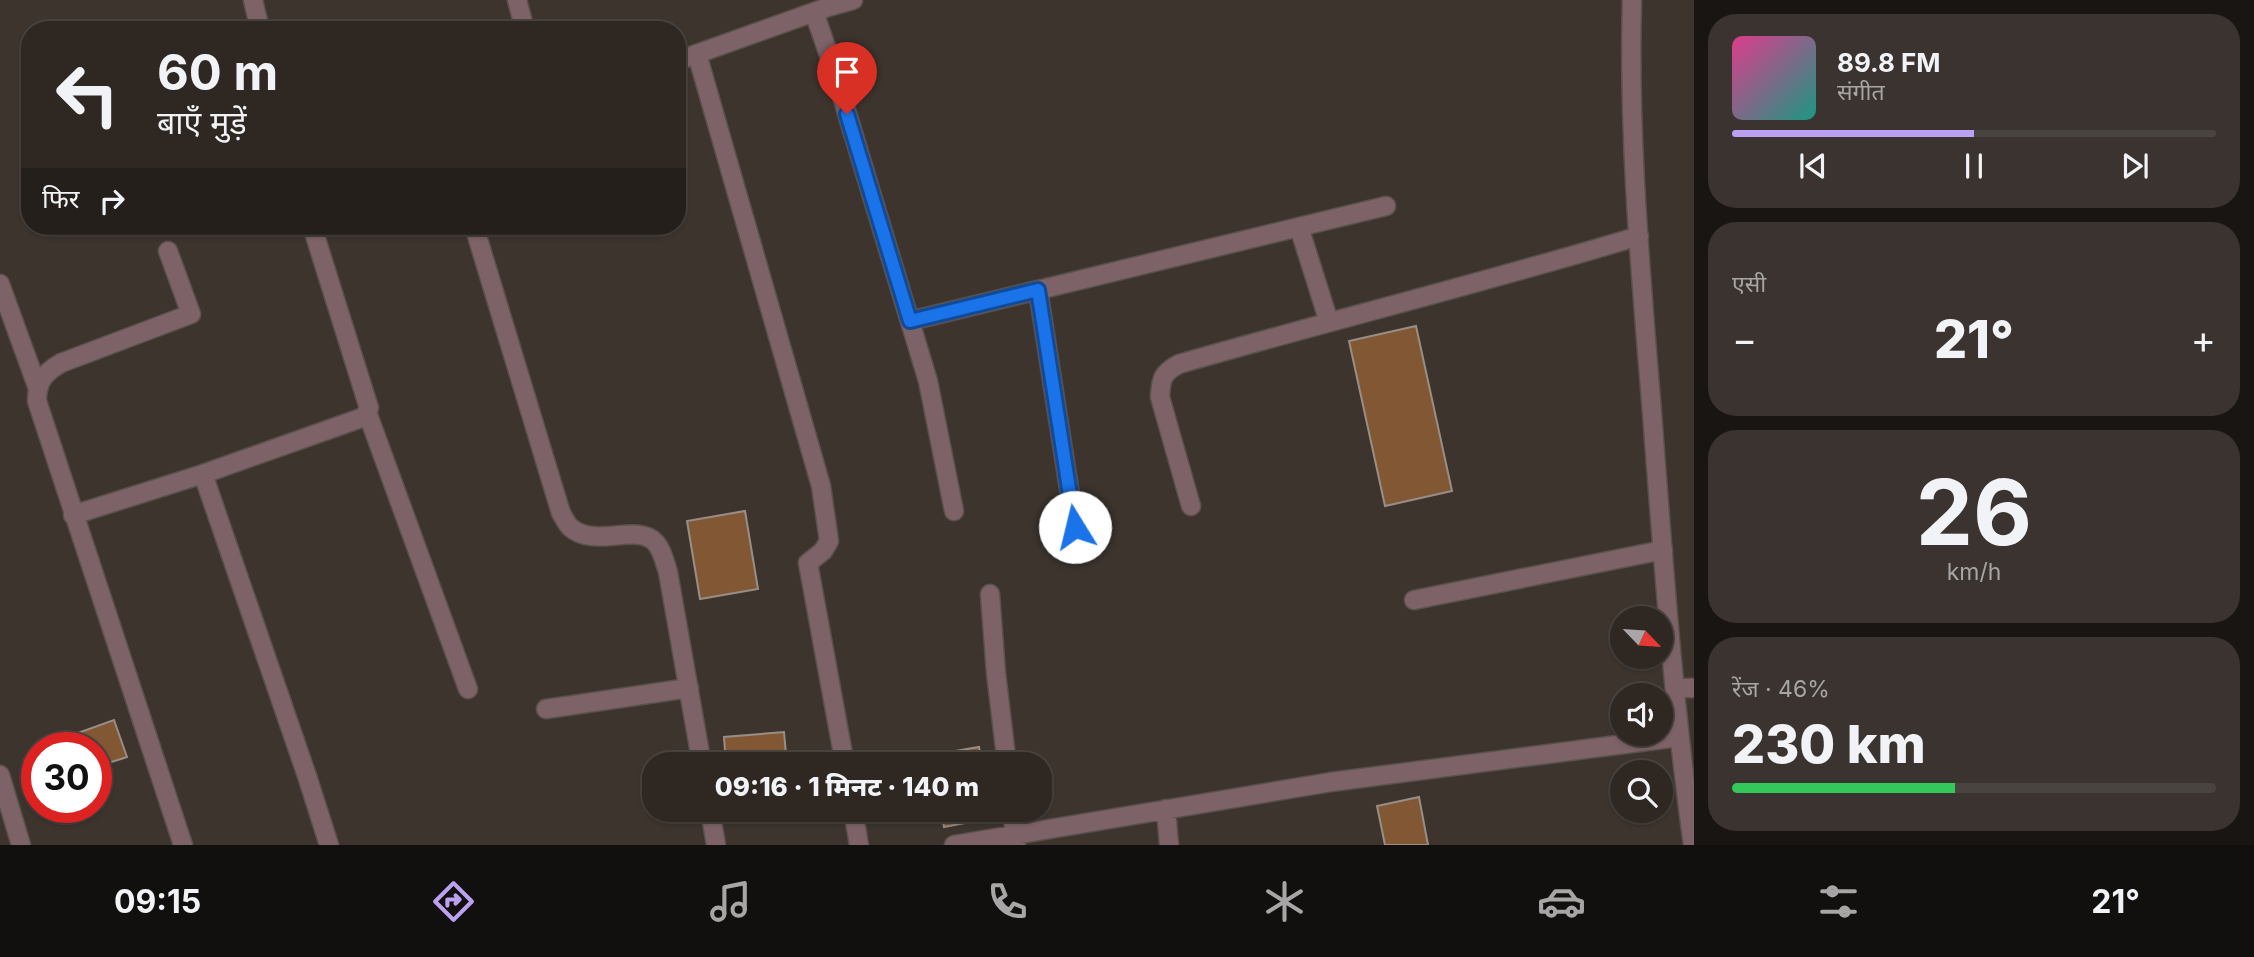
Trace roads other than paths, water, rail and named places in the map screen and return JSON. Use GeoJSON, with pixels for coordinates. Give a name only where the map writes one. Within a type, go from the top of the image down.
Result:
{"type":"FeatureCollection","features":[{"type":"Feature","properties":{"kind":"street"},"geometry":{"type":"LineString","coordinates":[[253,0],[258,21]]}},
{"type":"Feature","properties":{"kind":"street"},"geometry":{"type":"LineString","coordinates":[[517,0],[523,21]]}},
{"type":"Feature","properties":{"kind":"street"},"geometry":{"type":"LineString","coordinates":[[686,58],[853,0]]}},
{"type":"Feature","properties":{"kind":"street"},"geometry":{"type":"LineString","coordinates":[[1632,0],[1630,49],[1639,236],[1679,737],[1693,845]]}},
{"type":"Feature","properties":{"kind":"street"},"geometry":{"type":"LineString","coordinates":[[814,12],[833,66],[928,380],[954,511]]}},
{"type":"Feature","properties":{"kind":"street"},"geometry":{"type":"LineString","coordinates":[[697,54],[821,486],[829,541],[808,563],[843,752]]}},
{"type":"Feature","properties":{"kind":"street"},"geometry":{"type":"LineString","coordinates":[[910,321],[1386,206]]}},
{"type":"Feature","properties":{"kind":"street"},"geometry":{"type":"LineString","coordinates":[[1300,227],[1329,322]]}},
{"type":"Feature","properties":{"kind":"street"},"geometry":{"type":"LineString","coordinates":[[73,515],[203,474],[364,418],[369,408],[316,235]]}},
{"type":"Feature","properties":{"kind":"street"},"geometry":{"type":"LineString","coordinates":[[477,235],[561,513],[570,527],[585,536],[639,535],[654,541],[668,572],[700,752]]}},
{"type":"Feature","properties":{"kind":"street"},"geometry":{"type":"LineString","coordinates":[[1191,506],[1160,397],[1161,381],[1168,370],[1179,364],[1561,260],[1639,236]]}},
{"type":"Feature","properties":{"kind":"street"},"geometry":{"type":"LineString","coordinates":[[37,386],[46,372],[61,363],[191,314],[168,251]]}},
{"type":"Feature","properties":{"kind":"street"},"geometry":{"type":"LineString","coordinates":[[0,284],[37,386],[37,401],[73,515],[183,845]]}},
{"type":"Feature","properties":{"kind":"street"},"geometry":{"type":"LineString","coordinates":[[1038,290],[1075,527]]}},
{"type":"Feature","properties":{"kind":"street"},"geometry":{"type":"LineString","coordinates":[[367,412],[468,689]]}},
{"type":"Feature","properties":{"kind":"street"},"geometry":{"type":"LineString","coordinates":[[203,474],[329,845]]}},
{"type":"Feature","properties":{"kind":"street"},"geometry":{"type":"LineString","coordinates":[[1414,600],[1663,550]]}},
{"type":"Feature","properties":{"kind":"street"},"geometry":{"type":"LineString","coordinates":[[990,594],[1005,752]]}},
{"type":"Feature","properties":{"kind":"street"},"geometry":{"type":"LineString","coordinates":[[546,709],[689,688]]}},
{"type":"Feature","properties":{"kind":"street"},"geometry":{"type":"LineString","coordinates":[[1675,688],[1694,688]]}},
{"type":"Feature","properties":{"kind":"street"},"geometry":{"type":"LineString","coordinates":[[954,845],[1015,840],[1166,809],[1331,782],[1679,737]]}},
{"type":"Feature","properties":{"kind":"street"},"geometry":{"type":"LineString","coordinates":[[0,775],[21,845]]}},
{"type":"Feature","properties":{"kind":"street"},"geometry":{"type":"LineString","coordinates":[[1166,809],[1169,845]]}},
{"type":"Feature","properties":{"kind":"street"},"geometry":{"type":"LineString","coordinates":[[712,822],[716,845]]}},
{"type":"Feature","properties":{"kind":"street"},"geometry":{"type":"LineString","coordinates":[[855,822],[859,845]]}},
{"type":"Feature","properties":{"kind":"street"},"geometry":{"type":"LineString","coordinates":[[1013,822],[1015,840]]}}]}
